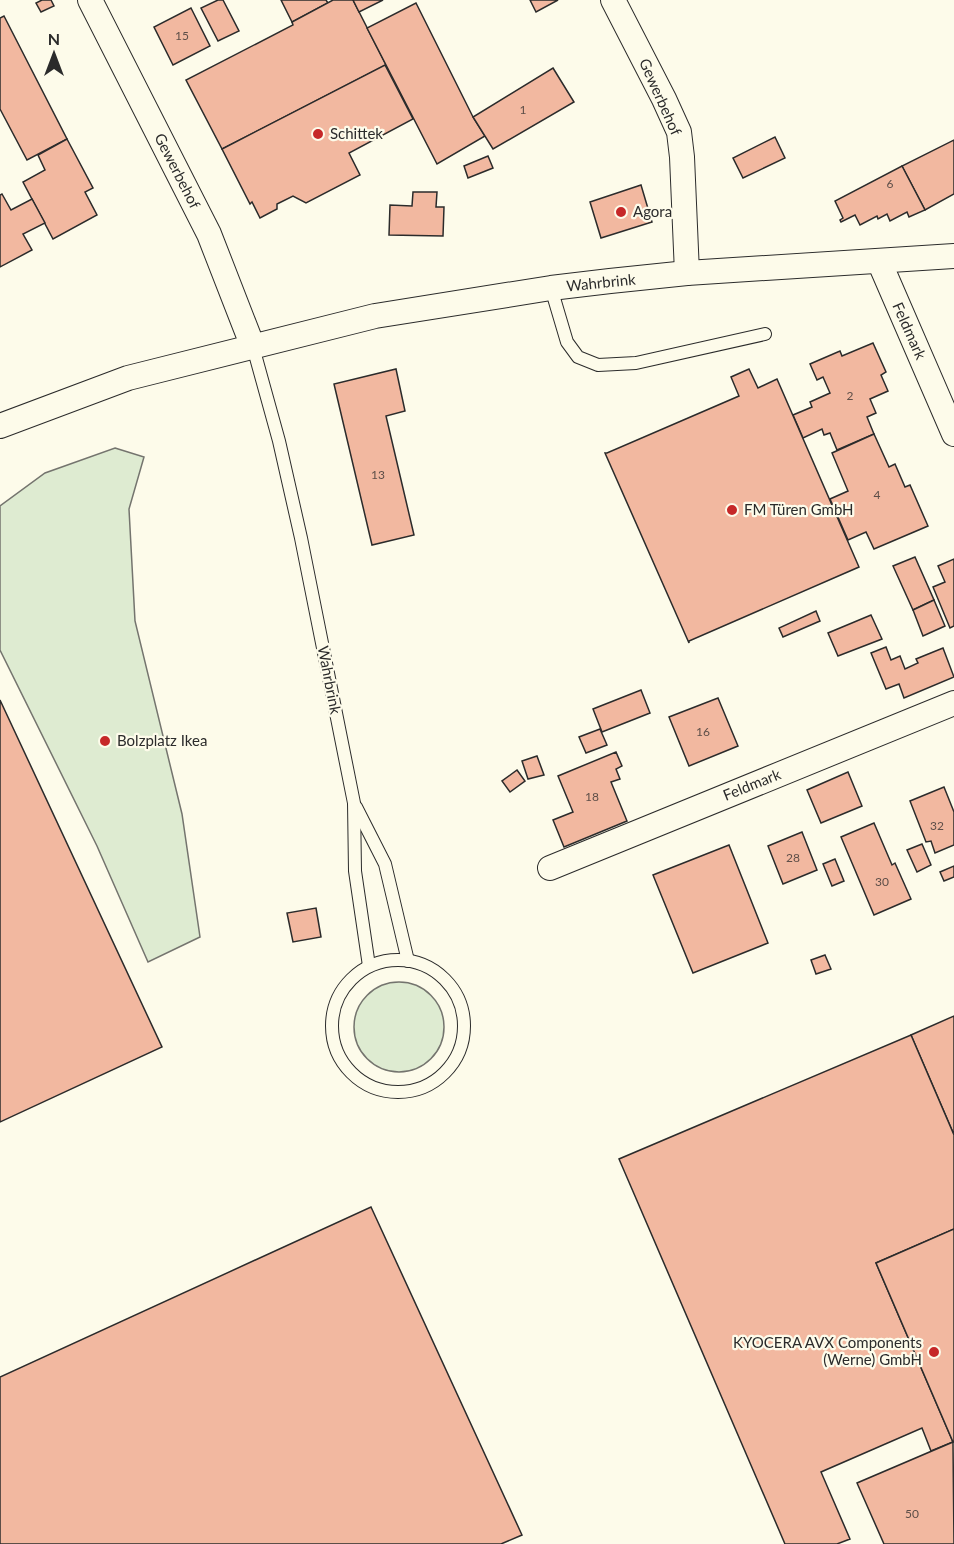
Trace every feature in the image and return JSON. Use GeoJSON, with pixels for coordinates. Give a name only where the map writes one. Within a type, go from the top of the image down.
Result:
{"type":"FeatureCollection","features":[{"type":"Feature","properties":{"kind":"street","name":"Gewerbehof"},"geometry":{"type":"LineString","coordinates":[[90,0],[209,234],[253,347]]}},
{"type":"Feature","properties":{"kind":"street","name":"Gewerbehof"},"geometry":{"type":"LineString","coordinates":[[613,0],[679,132],[687,273]]}},
{"type":"Feature","properties":{"kind":"street","name":"Wahrbrink"},"geometry":{"type":"LineString","coordinates":[[0,426],[128,378],[375,316],[550,288],[687,273],[954,256]]}},
{"type":"Feature","properties":{"kind":"street","name":"Feldmark"},"geometry":{"type":"LineString","coordinates":[[879,261],[954,434]]}},
{"type":"Feature","properties":{"kind":"street","name":"Feldmark"},"geometry":{"type":"LineString","coordinates":[[550,868],[954,703]]}},
{"type":"Feature","properties":{"kind":"lane"},"geometry":{"type":"LineString","coordinates":[[550,288],[567,342],[578,357],[598,365],[636,363],[765,334]]}},
{"type":"Feature","properties":{"kind":"lane","name":"Wahrbrink"},"geometry":{"type":"LineString","coordinates":[[253,347],[279,441],[301,538],[354,803],[354,871],[369,966]]}},
{"type":"Feature","properties":{"kind":"lane","name":"Wahrbrink"},"geometry":{"type":"LineString","coordinates":[[354,803],[386,864],[408,961]]}},
{"type":"Feature","properties":{"kind":"lane"},"geometry":{"type":"LineString","coordinates":[[385,961],[417,962],[444,978],[454,991],[461,1006],[464,1021],[459,1053],[439,1078],[425,1087],[393,1092],[378,1089],[363,1082],[345,1066],[334,1045],[332,1022],[337,999],[356,974],[369,966],[385,961]]}},
{"type":"Feature","properties":{"kind":"green space"},"geometry":{"type":"Polygon","coordinates":[[[115,448],[144,457],[129,509],[135,621],[182,814],[200,937],[148,962],[97,846],[0,650],[0,506],[45,473],[115,448]]]}},
{"type":"Feature","properties":{"kind":"green space"},"geometry":{"type":"Polygon","coordinates":[[[390,982],[408,982],[424,989],[437,1002],[444,1018],[444,1036],[437,1052],[424,1065],[408,1072],[390,1072],[374,1065],[361,1052],[354,1036],[354,1018],[361,1002],[374,989],[390,982]]]}},
{"type":"Feature","properties":{"kind":"building"},"geometry":{"type":"Polygon","coordinates":[[[51,0],[54,6],[41,12],[36,3],[51,0]]]}},
{"type":"Feature","properties":{"kind":"building"},"geometry":{"type":"Polygon","coordinates":[[[223,0],[239,31],[218,41],[201,8],[223,0]]]}},
{"type":"Feature","properties":{"kind":"building"},"geometry":{"type":"Polygon","coordinates":[[[281,0],[326,0],[328,3],[292,22],[281,0]]]}},
{"type":"Feature","properties":{"kind":"building"},"geometry":{"type":"Polygon","coordinates":[[[333,0],[353,0],[386,65],[222,149],[186,80],[293,25],[292,22],[333,0]]]}},
{"type":"Feature","properties":{"kind":"building"},"geometry":{"type":"Polygon","coordinates":[[[353,0],[383,0],[359,12],[353,0]]]}},
{"type":"Feature","properties":{"kind":"building"},"geometry":{"type":"Polygon","coordinates":[[[530,0],[558,0],[536,12],[530,0]]]}},
{"type":"Feature","properties":{"kind":"building"},"geometry":{"type":"Polygon","coordinates":[[[416,3],[473,117],[485,136],[437,164],[367,28],[416,3]]]}},
{"type":"Feature","properties":{"kind":"building"},"geometry":{"type":"Polygon","coordinates":[[[191,8],[210,46],[173,65],[154,27],[191,8]]]}},
{"type":"Feature","properties":{"kind":"building"},"geometry":{"type":"Polygon","coordinates":[[[4,16],[67,139],[27,160],[0,109],[0,18],[4,16]]]}},
{"type":"Feature","properties":{"kind":"building","name":"Schittek"},"geometry":{"type":"Polygon","coordinates":[[[385,65],[413,119],[349,153],[360,175],[306,203],[293,196],[277,204],[277,209],[260,218],[252,202],[250,204],[222,149],[385,65]]]}},
{"type":"Feature","properties":{"kind":"building"},"geometry":{"type":"Polygon","coordinates":[[[553,68],[574,102],[493,149],[473,117],[553,68]]]}},
{"type":"Feature","properties":{"kind":"building"},"geometry":{"type":"Polygon","coordinates":[[[775,137],[785,158],[743,178],[733,158],[775,137]]]}},
{"type":"Feature","properties":{"kind":"building"},"geometry":{"type":"Polygon","coordinates":[[[67,139],[93,188],[85,192],[97,215],[53,239],[23,182],[45,170],[38,155],[67,139]]]}},
{"type":"Feature","properties":{"kind":"building"},"geometry":{"type":"Polygon","coordinates":[[[954,140],[954,194],[925,210],[902,166],[954,140]]]}},
{"type":"Feature","properties":{"kind":"building"},"geometry":{"type":"Polygon","coordinates":[[[488,156],[493,168],[468,178],[464,166],[488,156]]]}},
{"type":"Feature","properties":{"kind":"building"},"geometry":{"type":"Polygon","coordinates":[[[902,166],[925,210],[909,217],[907,212],[890,221],[887,214],[878,219],[877,216],[860,225],[855,215],[841,222],[843,218],[835,201],[902,166]]]}},
{"type":"Feature","properties":{"kind":"building","name":"Agora"},"geometry":{"type":"Polygon","coordinates":[[[641,185],[652,222],[601,238],[590,202],[641,185]]]}},
{"type":"Feature","properties":{"kind":"building"},"geometry":{"type":"Polygon","coordinates":[[[413,192],[437,192],[436,207],[444,207],[443,236],[389,235],[390,205],[412,206],[413,192]]]}},
{"type":"Feature","properties":{"kind":"building"},"geometry":{"type":"Polygon","coordinates":[[[2,194],[11,210],[32,199],[45,223],[23,234],[32,250],[0,267],[0,195],[2,194]]]}},
{"type":"Feature","properties":{"kind":"building"},"geometry":{"type":"Polygon","coordinates":[[[873,343],[886,372],[881,375],[888,391],[870,399],[876,413],[867,417],[874,434],[837,450],[830,433],[824,435],[822,429],[803,438],[793,415],[812,407],[810,402],[830,393],[823,377],[817,380],[810,364],[840,351],[842,356],[873,343]]]}},
{"type":"Feature","properties":{"kind":"building"},"geometry":{"type":"Polygon","coordinates":[[[396,369],[405,411],[386,416],[414,535],[372,545],[334,384],[396,369]]]}},
{"type":"Feature","properties":{"kind":"building","name":"FM Türen GmbH"},"geometry":{"type":"Polygon","coordinates":[[[749,369],[758,388],[777,379],[859,567],[689,641],[689,643],[605,453],[739,396],[731,377],[749,369]]]}},
{"type":"Feature","properties":{"kind":"building"},"geometry":{"type":"Polygon","coordinates":[[[874,434],[889,467],[895,464],[905,487],[910,485],[928,526],[874,549],[866,532],[848,540],[830,499],[848,491],[832,453],[874,434]]]}},
{"type":"Feature","properties":{"kind":"building"},"geometry":{"type":"Polygon","coordinates":[[[915,557],[934,600],[913,610],[893,566],[915,557]]]}},
{"type":"Feature","properties":{"kind":"building"},"geometry":{"type":"Polygon","coordinates":[[[954,559],[954,626],[950,628],[933,587],[945,582],[938,566],[954,559]]]}},
{"type":"Feature","properties":{"kind":"building"},"geometry":{"type":"Polygon","coordinates":[[[934,600],[945,626],[923,636],[913,610],[934,600]]]}},
{"type":"Feature","properties":{"kind":"building"},"geometry":{"type":"Polygon","coordinates":[[[816,611],[820,621],[783,637],[779,628],[816,611]]]}},
{"type":"Feature","properties":{"kind":"building"},"geometry":{"type":"Polygon","coordinates":[[[871,615],[882,639],[838,656],[828,633],[871,615]]]}},
{"type":"Feature","properties":{"kind":"building"},"geometry":{"type":"Polygon","coordinates":[[[886,647],[891,660],[900,656],[905,669],[918,663],[916,659],[943,648],[954,677],[904,698],[899,684],[886,689],[871,653],[886,647]]]}},
{"type":"Feature","properties":{"kind":"building"},"geometry":{"type":"Polygon","coordinates":[[[641,690],[650,713],[602,732],[593,709],[641,690]]]}},
{"type":"Feature","properties":{"kind":"building"},"geometry":{"type":"Polygon","coordinates":[[[718,698],[738,746],[689,766],[669,717],[718,698]]]}},
{"type":"Feature","properties":{"kind":"building"},"geometry":{"type":"Polygon","coordinates":[[[0,700],[162,1047],[0,1122],[0,700]]]}},
{"type":"Feature","properties":{"kind":"building"},"geometry":{"type":"Polygon","coordinates":[[[600,729],[607,745],[586,753],[579,737],[600,729]]]}},
{"type":"Feature","properties":{"kind":"building"},"geometry":{"type":"Polygon","coordinates":[[[616,752],[622,766],[616,769],[620,779],[611,782],[627,821],[564,847],[553,820],[573,812],[558,776],[616,752]]]}},
{"type":"Feature","properties":{"kind":"building"},"geometry":{"type":"Polygon","coordinates":[[[537,756],[544,775],[528,779],[522,761],[537,756]]]}},
{"type":"Feature","properties":{"kind":"building"},"geometry":{"type":"Polygon","coordinates":[[[517,770],[525,781],[510,792],[502,781],[517,770]]]}},
{"type":"Feature","properties":{"kind":"building"},"geometry":{"type":"Polygon","coordinates":[[[848,772],[862,806],[821,823],[807,790],[848,772]]]}},
{"type":"Feature","properties":{"kind":"building"},"geometry":{"type":"Polygon","coordinates":[[[944,787],[954,812],[954,845],[935,853],[931,841],[926,842],[910,801],[944,787]]]}},
{"type":"Feature","properties":{"kind":"building"},"geometry":{"type":"Polygon","coordinates":[[[874,823],[892,865],[895,863],[911,899],[874,915],[841,837],[874,823]]]}},
{"type":"Feature","properties":{"kind":"building"},"geometry":{"type":"Polygon","coordinates":[[[802,832],[817,870],[783,884],[768,846],[802,832]]]}},
{"type":"Feature","properties":{"kind":"building"},"geometry":{"type":"Polygon","coordinates":[[[922,844],[931,865],[917,872],[907,850],[922,844]]]}},
{"type":"Feature","properties":{"kind":"building"},"geometry":{"type":"Polygon","coordinates":[[[729,845],[768,943],[693,973],[653,875],[729,845]]]}},
{"type":"Feature","properties":{"kind":"building"},"geometry":{"type":"Polygon","coordinates":[[[835,859],[844,881],[832,886],[823,864],[835,859]]]}},
{"type":"Feature","properties":{"kind":"building"},"geometry":{"type":"Polygon","coordinates":[[[954,866],[954,877],[944,881],[940,872],[954,866]]]}},
{"type":"Feature","properties":{"kind":"building"},"geometry":{"type":"Polygon","coordinates":[[[316,908],[321,937],[293,942],[287,913],[316,908]]]}},
{"type":"Feature","properties":{"kind":"building"},"geometry":{"type":"Polygon","coordinates":[[[825,955],[831,969],[816,974],[811,960],[825,955]]]}},
{"type":"Feature","properties":{"kind":"building"},"geometry":{"type":"Polygon","coordinates":[[[954,1016],[954,1135],[911,1035],[954,1016]]]}},
{"type":"Feature","properties":{"kind":"building"},"geometry":{"type":"Polygon","coordinates":[[[911,1035],[954,1135],[954,1229],[876,1263],[953,1442],[931,1451],[922,1428],[821,1472],[850,1539],[837,1544],[785,1544],[619,1159],[911,1035]]]}},
{"type":"Feature","properties":{"kind":"building"},"geometry":{"type":"Polygon","coordinates":[[[371,1207],[522,1535],[501,1544],[0,1544],[0,1377],[371,1207]]]}},
{"type":"Feature","properties":{"kind":"building","name":"KYOCERA AVX Components (Werne) GmbH"},"geometry":{"type":"Polygon","coordinates":[[[954,1229],[954,1442],[953,1442],[876,1263],[954,1229]]]}},
{"type":"Feature","properties":{"kind":"building"},"geometry":{"type":"Polygon","coordinates":[[[953,1442],[954,1544],[884,1544],[857,1483],[953,1442]]]}},
{"type":"Feature","properties":{"kind":"place","name":"Schittek"},"geometry":{"type":"Point","coordinates":[318,134]}},
{"type":"Feature","properties":{"kind":"place","name":"Agora"},"geometry":{"type":"Point","coordinates":[621,212]}},
{"type":"Feature","properties":{"kind":"place","name":"FM Türen GmbH"},"geometry":{"type":"Point","coordinates":[732,510]}},
{"type":"Feature","properties":{"kind":"place","name":"Bolzplatz Ikea"},"geometry":{"type":"Point","coordinates":[105,741]}},
{"type":"Feature","properties":{"kind":"place","name":"KYOCERA AVX Components (Werne) GmbH"},"geometry":{"type":"Point","coordinates":[934,1352]}}]}
